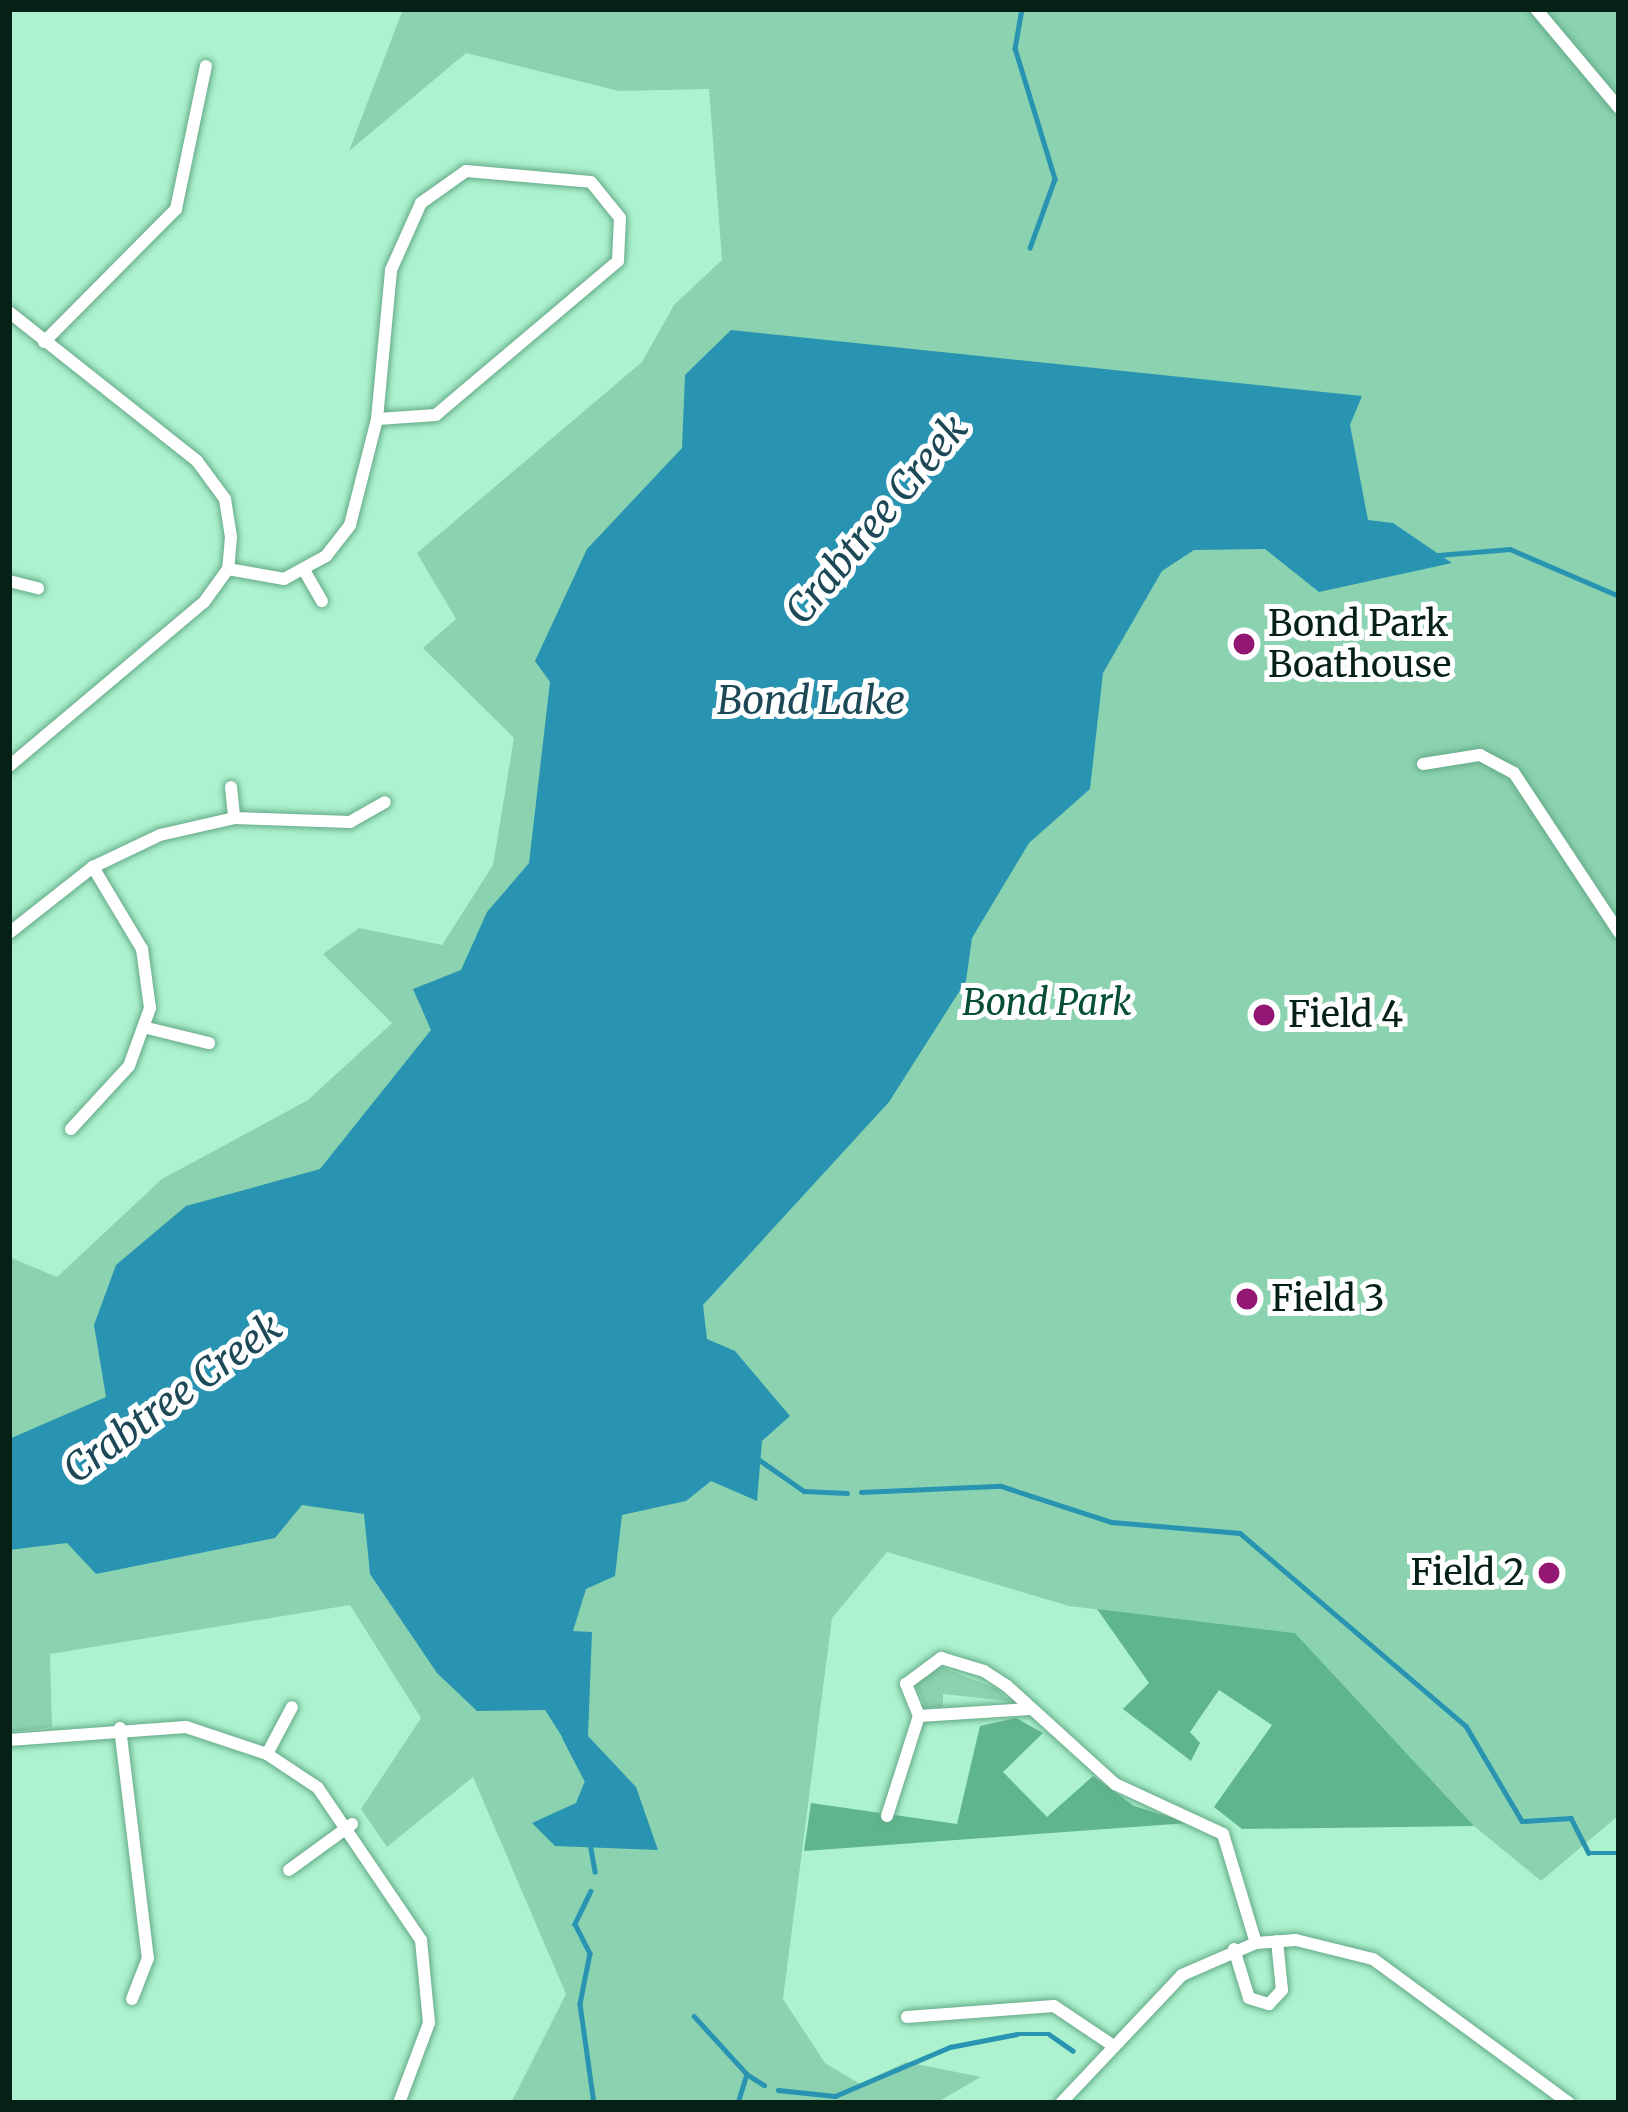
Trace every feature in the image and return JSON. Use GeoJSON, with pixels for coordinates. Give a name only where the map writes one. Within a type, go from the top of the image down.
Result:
{"type":"FeatureCollection","features":[{"type":"Feature","properties":{"kind":"street"},"geometry":{"type":"LineString","coordinates":[[1536,9],[1619,108]]}},
{"type":"Feature","properties":{"kind":"street"},"geometry":{"type":"LineString","coordinates":[[44,342],[176,209],[206,66]]}},
{"type":"Feature","properties":{"kind":"street"},"geometry":{"type":"LineString","coordinates":[[229,569],[267,580],[304,570],[350,525],[377,418],[391,270],[433,189],[479,170],[575,176],[604,193],[622,234],[601,286],[436,416],[377,418]]}},
{"type":"Feature","properties":{"kind":"street"},"geometry":{"type":"LineString","coordinates":[[9,312],[214,480],[230,515],[229,569],[192,614],[9,766]]}},
{"type":"Feature","properties":{"kind":"street"},"geometry":{"type":"LineString","coordinates":[[304,570],[322,601]]}},
{"type":"Feature","properties":{"kind":"street"},"geometry":{"type":"LineString","coordinates":[[9,581],[38,588]]}},
{"type":"Feature","properties":{"kind":"street"},"geometry":{"type":"LineString","coordinates":[[1423,764],[1480,755],[1514,772],[1619,932]]}},
{"type":"Feature","properties":{"kind":"street"},"geometry":{"type":"LineString","coordinates":[[231,787],[234,818]]}},
{"type":"Feature","properties":{"kind":"street"},"geometry":{"type":"LineString","coordinates":[[9,933],[93,867],[160,835],[234,818],[350,822],[386,802]]}},
{"type":"Feature","properties":{"kind":"street"},"geometry":{"type":"LineString","coordinates":[[71,1130],[148,1028],[142,950],[93,867]]}},
{"type":"Feature","properties":{"kind":"street"},"geometry":{"type":"LineString","coordinates":[[148,1028],[209,1043]]}},
{"type":"Feature","properties":{"kind":"street"},"geometry":{"type":"LineString","coordinates":[[886,1816],[919,1716],[906,1684],[941,1658],[984,1671],[1115,1784],[1226,1837],[1256,1942]]}},
{"type":"Feature","properties":{"kind":"street"},"geometry":{"type":"LineString","coordinates":[[267,1754],[292,1707]]}},
{"type":"Feature","properties":{"kind":"street"},"geometry":{"type":"LineString","coordinates":[[919,1716],[1030,1709]]}},
{"type":"Feature","properties":{"kind":"street"},"geometry":{"type":"LineString","coordinates":[[9,1740],[120,1728],[186,1727],[267,1754],[352,1824],[414,1922],[431,1984],[427,2039],[398,2103]]}},
{"type":"Feature","properties":{"kind":"street"},"geometry":{"type":"LineString","coordinates":[[120,1728],[148,1958],[132,1999]]}},
{"type":"Feature","properties":{"kind":"street"},"geometry":{"type":"LineString","coordinates":[[289,1870],[352,1824]]}},
{"type":"Feature","properties":{"kind":"street"},"geometry":{"type":"LineString","coordinates":[[1234,1949],[1249,1998],[1269,2004],[1282,1990],[1277,1941]]}},
{"type":"Feature","properties":{"kind":"street"},"geometry":{"type":"LineString","coordinates":[[1060,2103],[1168,1985],[1234,1949],[1277,1941],[1373,1960],[1569,2103]]}},
{"type":"Feature","properties":{"kind":"street"},"geometry":{"type":"LineString","coordinates":[[907,2018],[1054,2006],[1112,2045]]}},
{"type":"Feature","properties":{"kind":"green space","name":"Bond Park"},"geometry":{"type":"Polygon","coordinates":[[[403,9],[1619,9],[1619,1815],[1541,1881],[1474,1826],[1295,1633],[1069,1606],[887,1552],[832,1618],[783,1999],[825,2063],[860,2084],[906,2062],[981,2077],[936,2103],[511,2103],[566,1994],[473,1777],[387,1847],[361,1809],[421,1718],[350,1605],[50,1654],[52,1727],[9,1732],[9,1257],[57,1277],[162,1179],[308,1100],[392,1023],[323,954],[359,928],[442,945],[493,865],[514,738],[423,648],[456,619],[417,553],[642,362],[674,305],[722,260],[709,89],[619,91],[466,53],[349,151],[403,9]]]}},
{"type":"Feature","properties":{"kind":"green space"},"geometry":{"type":"Polygon","coordinates":[[[1097,1609],[1295,1633],[1474,1826],[1242,1829],[1214,1807],[1272,1725],[1219,1690],[1190,1732],[1200,1743],[1191,1761],[1123,1709],[1149,1683],[1097,1609]]]}},
{"type":"Feature","properties":{"kind":"green space"},"geometry":{"type":"Polygon","coordinates":[[[937,1666],[996,1688],[1009,1701],[943,1694],[943,1707],[926,1708],[915,1683],[937,1666]]]}},
{"type":"Feature","properties":{"kind":"green space"},"geometry":{"type":"Polygon","coordinates":[[[1016,1718],[1043,1733],[1003,1772],[1047,1817],[1093,1776],[1134,1806],[1189,1823],[804,1851],[811,1803],[957,1824],[980,1726],[1016,1718]]]}},
{"type":"Feature","properties":{"kind":"water","name":"Bond Lake"},"geometry":{"type":"Polygon","coordinates":[[[731,330],[1362,396],[1350,425],[1368,520],[1393,523],[1452,563],[1319,592],[1265,549],[1194,550],[1162,571],[1103,673],[1090,789],[1029,843],[972,938],[966,981],[889,1102],[703,1305],[707,1339],[735,1351],[790,1416],[762,1441],[757,1501],[711,1481],[686,1501],[622,1515],[615,1576],[586,1589],[573,1631],[592,1632],[588,1736],[636,1787],[658,1850],[555,1846],[532,1823],[576,1803],[587,1776],[545,1710],[477,1711],[437,1673],[370,1574],[364,1514],[302,1505],[275,1538],[96,1574],[67,1543],[9,1550],[9,1439],[106,1397],[94,1325],[116,1265],[186,1206],[320,1169],[431,1030],[413,989],[461,970],[487,912],[529,863],[550,682],[535,661],[587,549],[682,448],[685,375],[731,330]]]}},
{"type":"Feature","properties":{"kind":"waterway"},"geometry":{"type":"LineString","coordinates":[[1022,9],[1015,48],[1055,179],[1030,248]]}},
{"type":"Feature","properties":{"kind":"waterway"},"geometry":{"type":"LineString","coordinates":[[1438,555],[1510,549],[1619,596]]}},
{"type":"Feature","properties":{"kind":"waterway"},"geometry":{"type":"LineString","coordinates":[[758,1459],[804,1491],[847,1493]]}},
{"type":"Feature","properties":{"kind":"waterway"},"geometry":{"type":"LineString","coordinates":[[861,1492],[1001,1486],[1112,1522],[1240,1533],[1466,1726],[1522,1821],[1571,1818],[1589,1853],[1619,1853]]}},
{"type":"Feature","properties":{"kind":"waterway"},"geometry":{"type":"LineString","coordinates":[[565,1738],[587,1780]]}},
{"type":"Feature","properties":{"kind":"waterway"},"geometry":{"type":"LineString","coordinates":[[590,1843],[595,1872]]}},
{"type":"Feature","properties":{"kind":"waterway"},"geometry":{"type":"LineString","coordinates":[[591,1891],[575,1924],[590,1953],[580,2004],[594,2103]]}},
{"type":"Feature","properties":{"kind":"waterway"},"geometry":{"type":"LineString","coordinates":[[694,2016],[747,2074],[738,2103]]}},
{"type":"Feature","properties":{"kind":"waterway"},"geometry":{"type":"LineString","coordinates":[[778,2090],[835,2096],[950,2047],[1017,2034],[1049,2034],[1073,2051]]}},
{"type":"Feature","properties":{"kind":"waterway"},"geometry":{"type":"LineString","coordinates":[[748,2075],[764,2085]]}},
{"type":"Feature","properties":{"kind":"place","name":"Bond Park Boathouse"},"geometry":{"type":"Point","coordinates":[1244,644]}},
{"type":"Feature","properties":{"kind":"place","name":"Field 4"},"geometry":{"type":"Point","coordinates":[1264,1015]}},
{"type":"Feature","properties":{"kind":"place","name":"Field 3"},"geometry":{"type":"Point","coordinates":[1247,1299]}},
{"type":"Feature","properties":{"kind":"place","name":"Field 2"},"geometry":{"type":"Point","coordinates":[1549,1573]}},
{"type":"Feature","properties":{"kind":"water label","name":"Crabtree Creek"},"geometry":{"type":"Point","coordinates":[877,520]}},
{"type":"Feature","properties":{"kind":"water label","name":"Crabtree Creek"},"geometry":{"type":"Point","coordinates":[173,1399]}}]}
